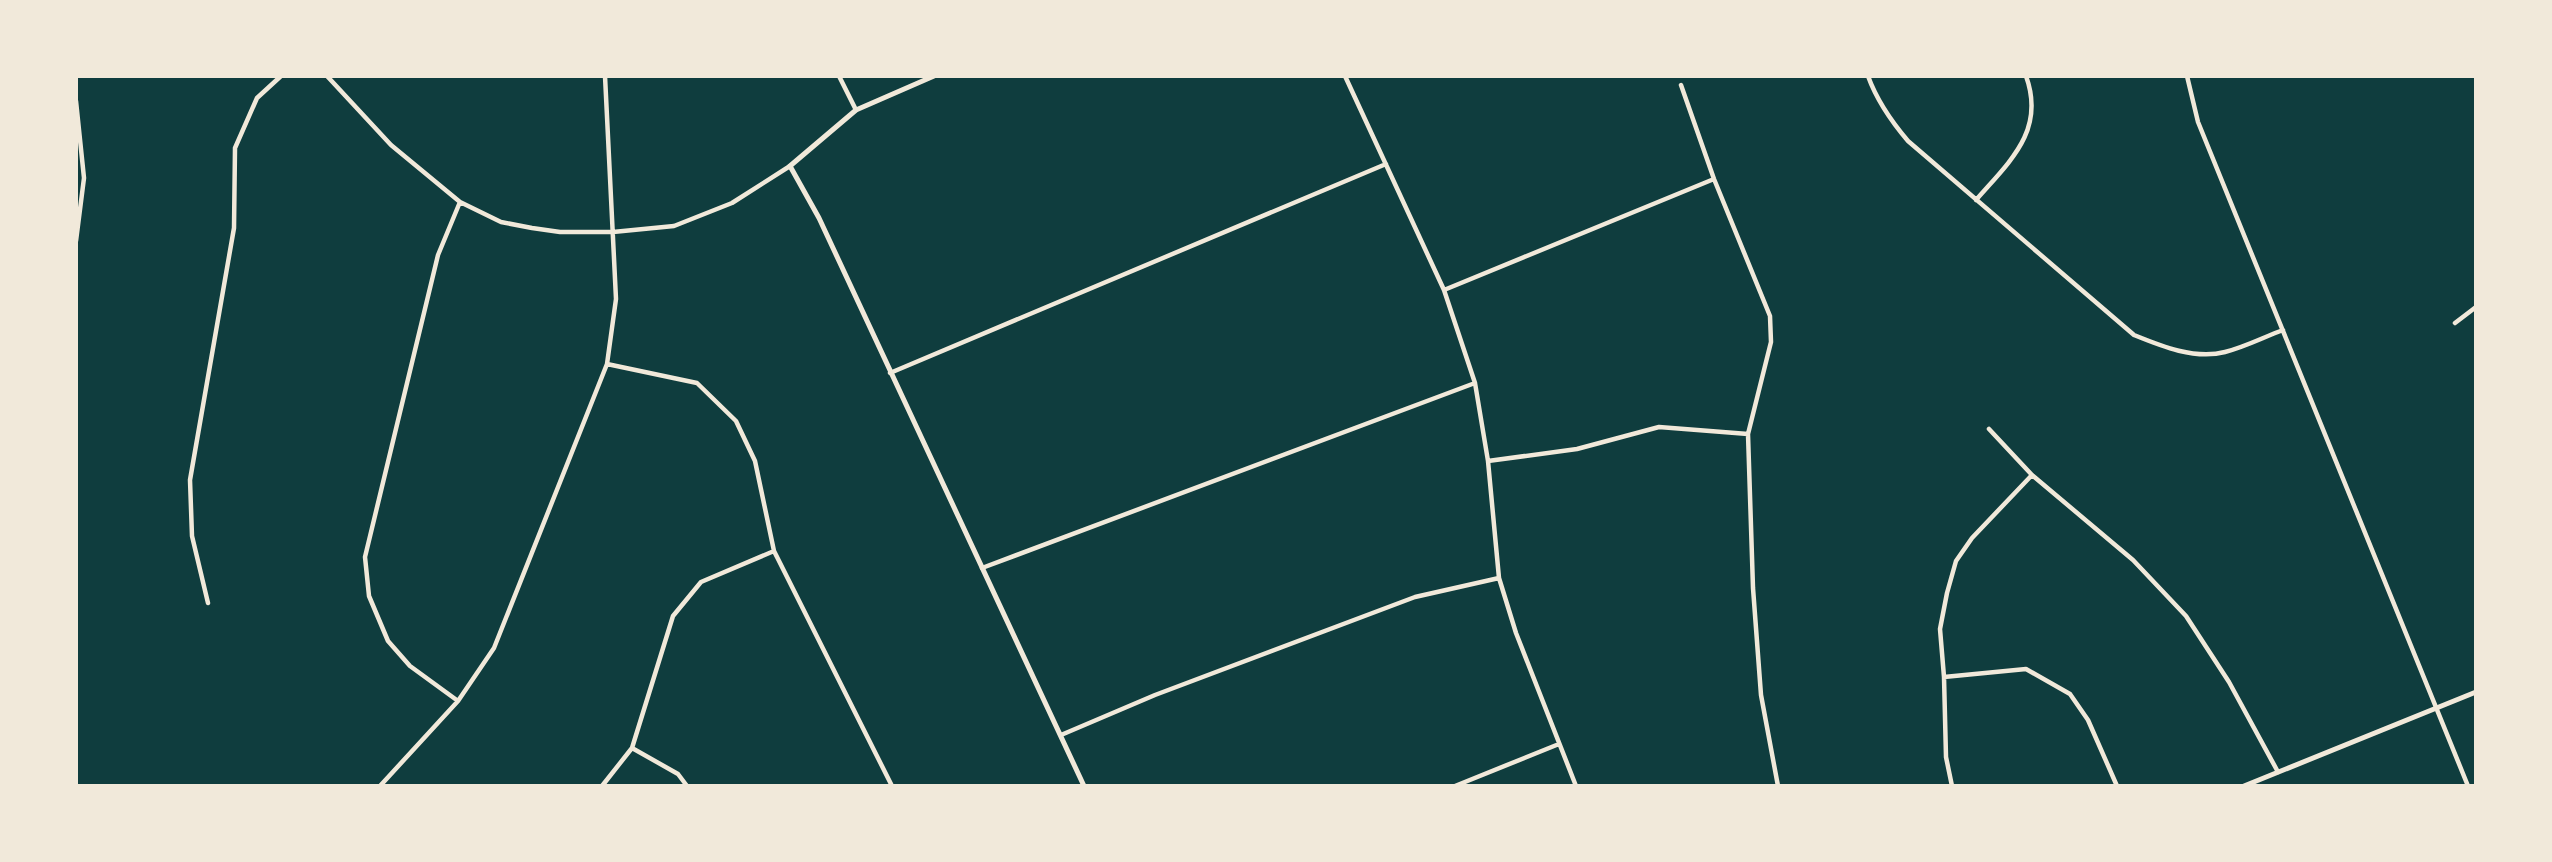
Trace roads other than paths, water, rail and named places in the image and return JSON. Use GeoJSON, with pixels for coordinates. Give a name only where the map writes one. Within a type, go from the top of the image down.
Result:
{"type":"FeatureCollection","features":[{"type":"Feature","properties":{"kind":"street"},"geometry":{"type":"LineString","coordinates":[[208,603],[192,536],[190,480],[234,228],[235,148],[257,98],[281,76]]}},
{"type":"Feature","properties":{"kind":"street"},"geometry":{"type":"LineString","coordinates":[[327,76],[391,145],[460,202],[501,222],[560,232],[613,232],[674,225],[732,203],[790,166],[856,110],[934,76]]}},
{"type":"Feature","properties":{"kind":"street"},"geometry":{"type":"LineString","coordinates":[[380,786],[458,700],[494,648],[607,364],[615,299],[605,76]]}},
{"type":"Feature","properties":{"kind":"street"},"geometry":{"type":"LineString","coordinates":[[839,76],[856,110]]}},
{"type":"Feature","properties":{"kind":"street"},"geometry":{"type":"LineString","coordinates":[[1345,76],[1444,291],[1475,383],[1488,461],[1498,578],[1516,633],[1576,786]]}},
{"type":"Feature","properties":{"kind":"street"},"geometry":{"type":"LineString","coordinates":[[1868,76],[1889,118],[1908,141],[2134,335],[2161,346],[2191,353],[2223,352],[2283,330]]}},
{"type":"Feature","properties":{"kind":"street"},"geometry":{"type":"LineString","coordinates":[[1976,200],[2018,151],[2027,136],[2033,102],[2026,76]]}},
{"type":"Feature","properties":{"kind":"street"},"geometry":{"type":"LineString","coordinates":[[2187,76],[2198,123],[2468,786]]}},
{"type":"Feature","properties":{"kind":"street"},"geometry":{"type":"LineString","coordinates":[[1681,85],[1714,178],[1770,316],[1771,342],[1748,434],[1753,588],[1761,695],[1778,786]]}},
{"type":"Feature","properties":{"kind":"street"},"geometry":{"type":"LineString","coordinates":[[76,101],[84,177],[76,241]]}},
{"type":"Feature","properties":{"kind":"street"},"geometry":{"type":"LineString","coordinates":[[890,373],[1386,164]]}},
{"type":"Feature","properties":{"kind":"street"},"geometry":{"type":"LineString","coordinates":[[790,166],[819,218],[1084,786]]}},
{"type":"Feature","properties":{"kind":"street"},"geometry":{"type":"LineString","coordinates":[[1444,291],[1714,178]]}},
{"type":"Feature","properties":{"kind":"street"},"geometry":{"type":"LineString","coordinates":[[458,700],[410,666],[388,641],[369,596],[365,557],[438,255],[460,202]]}},
{"type":"Feature","properties":{"kind":"street"},"geometry":{"type":"LineString","coordinates":[[2455,323],[2475,308]]}},
{"type":"Feature","properties":{"kind":"street"},"geometry":{"type":"LineString","coordinates":[[607,364],[697,383],[736,421],[754,461],[774,551],[892,786]]}},
{"type":"Feature","properties":{"kind":"street"},"geometry":{"type":"LineString","coordinates":[[982,568],[1475,383]]}},
{"type":"Feature","properties":{"kind":"street"},"geometry":{"type":"LineString","coordinates":[[1488,461],[1577,449],[1659,427],[1748,434]]}},
{"type":"Feature","properties":{"kind":"street"},"geometry":{"type":"LineString","coordinates":[[1989,429],[2032,475],[2133,560],[2186,616],[2229,682],[2278,772]]}},
{"type":"Feature","properties":{"kind":"street"},"geometry":{"type":"LineString","coordinates":[[1952,786],[1946,757],[1940,629],[1956,561],[1972,538],[2032,475]]}},
{"type":"Feature","properties":{"kind":"street"},"geometry":{"type":"LineString","coordinates":[[602,786],[632,748],[673,616],[701,582],[774,551]]}},
{"type":"Feature","properties":{"kind":"street"},"geometry":{"type":"LineString","coordinates":[[1061,735],[1155,695],[1415,597],[1498,578]]}},
{"type":"Feature","properties":{"kind":"street"},"geometry":{"type":"LineString","coordinates":[[1944,677],[2026,669],[2070,694],[2088,720],[2117,786]]}},
{"type":"Feature","properties":{"kind":"street"},"geometry":{"type":"LineString","coordinates":[[2244,786],[2475,692]]}},
{"type":"Feature","properties":{"kind":"street"},"geometry":{"type":"LineString","coordinates":[[1455,786],[1559,744]]}},
{"type":"Feature","properties":{"kind":"street"},"geometry":{"type":"LineString","coordinates":[[632,748],[678,774],[687,786]]}}]}
